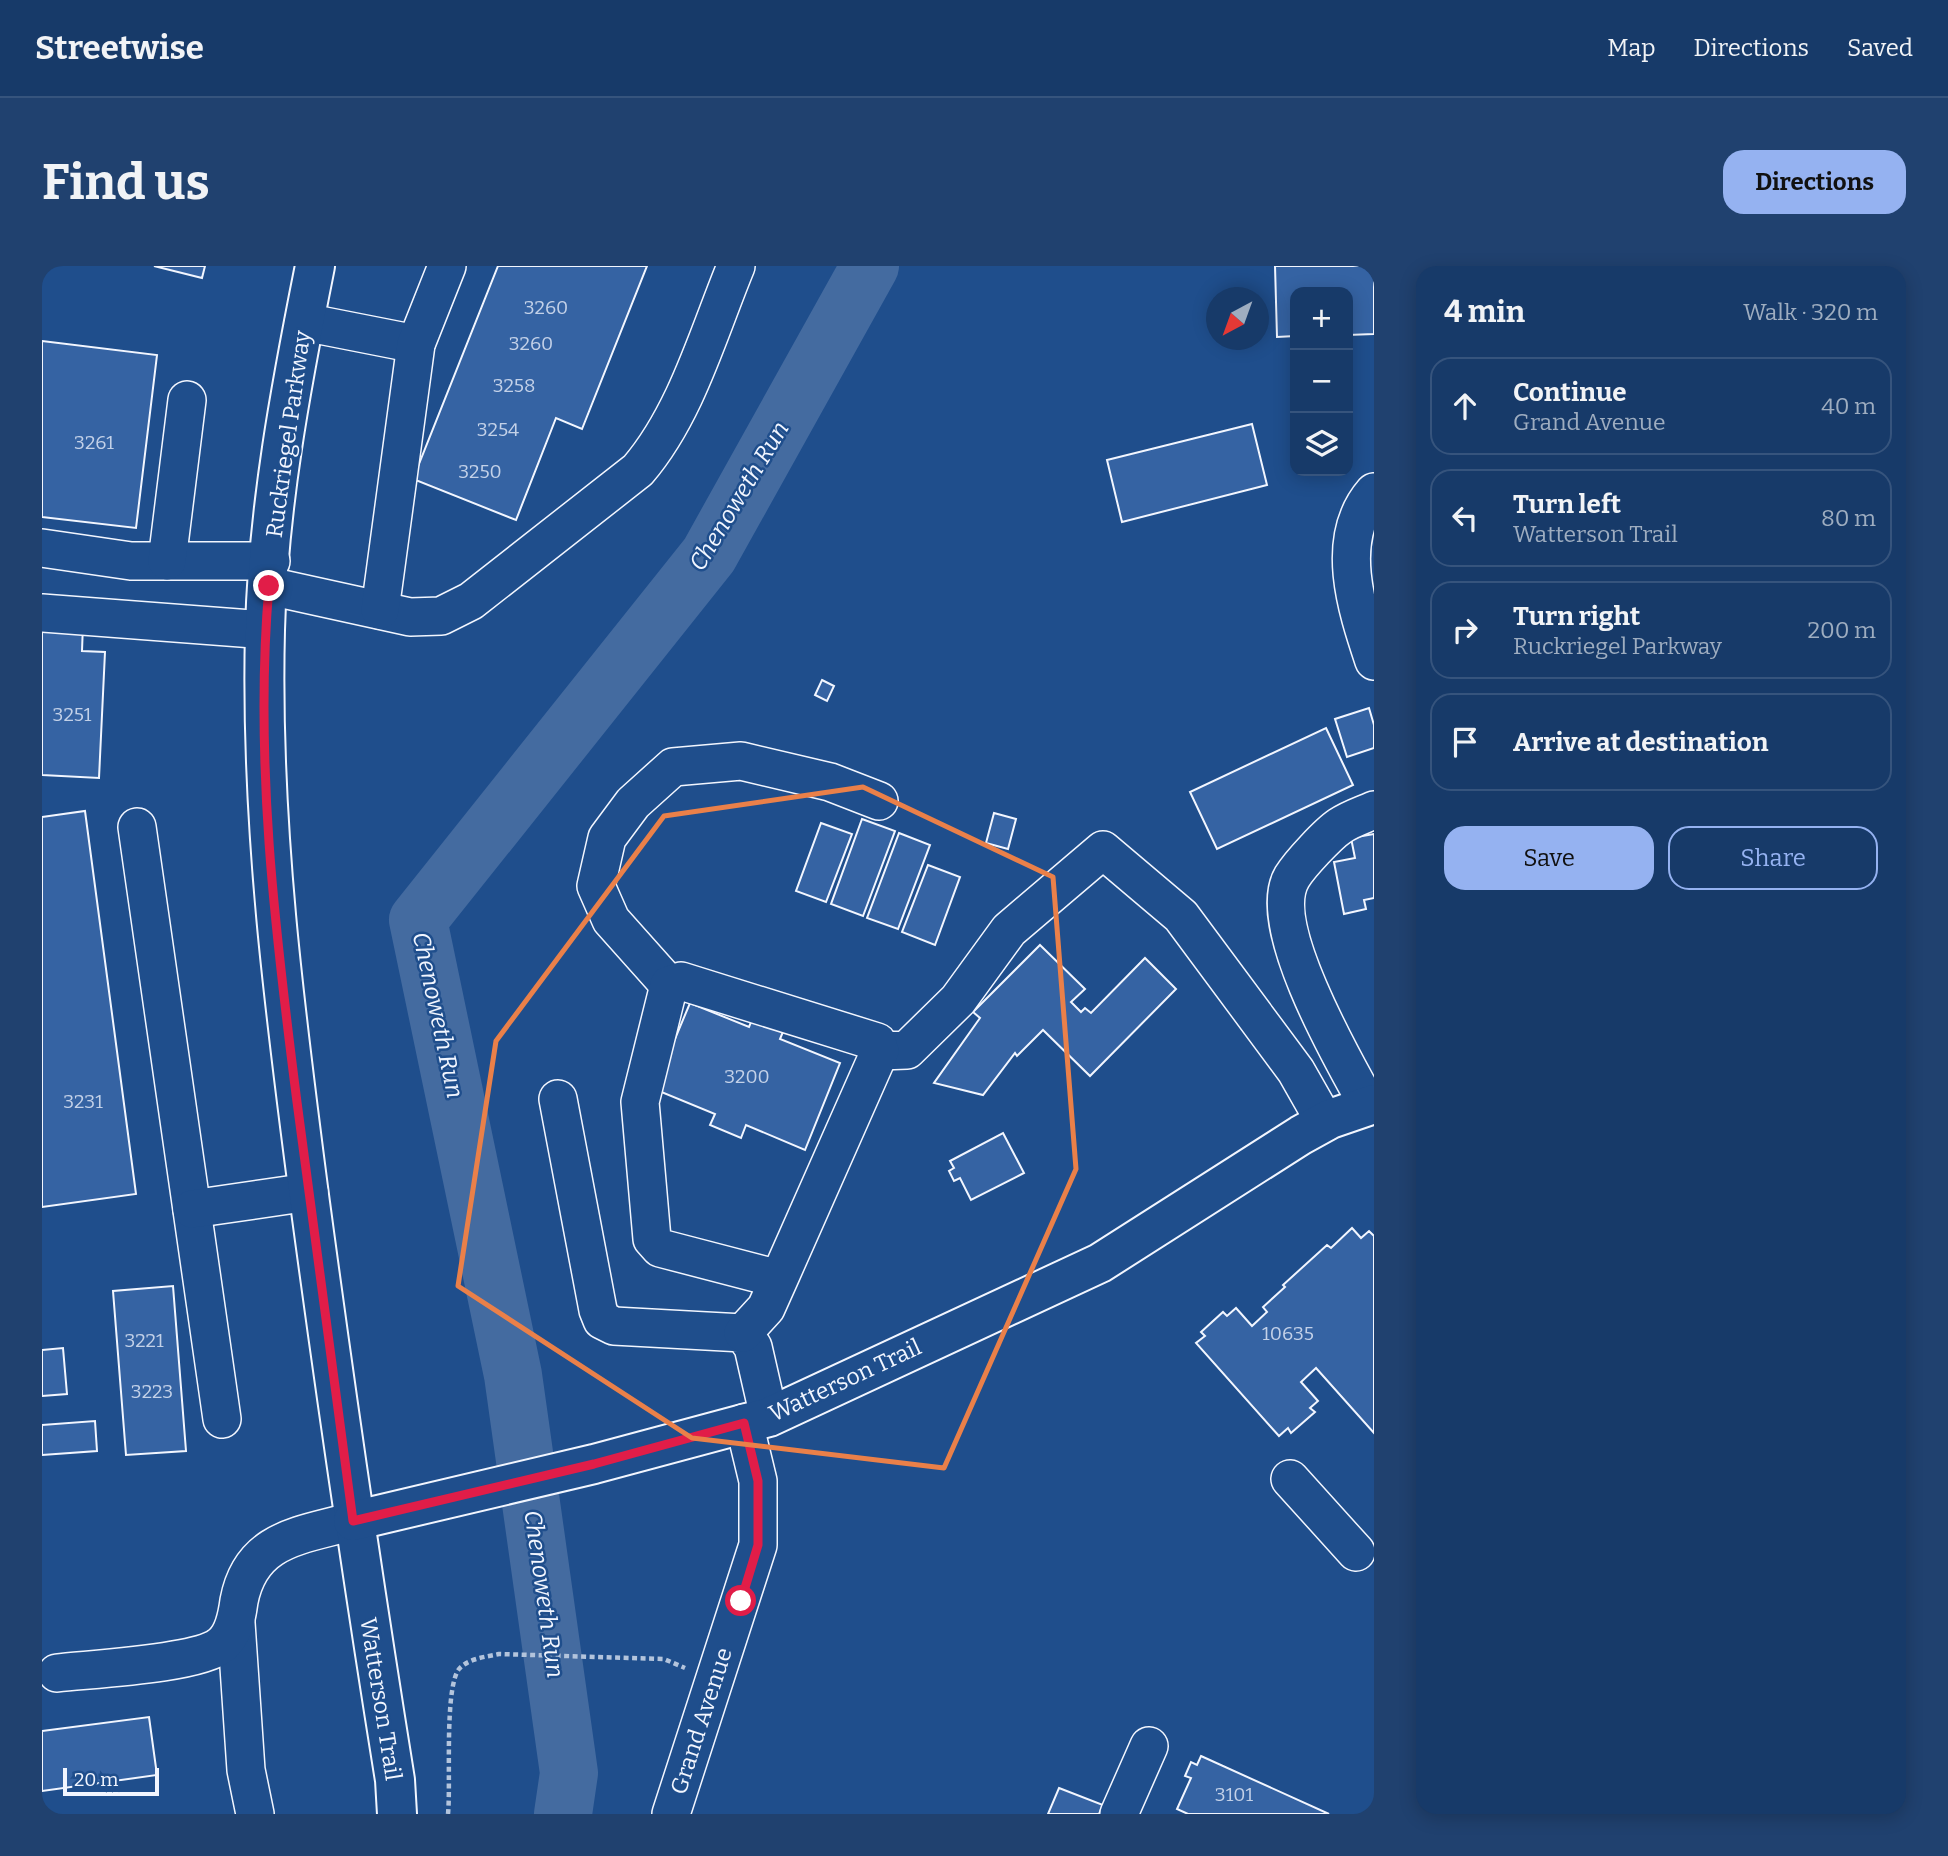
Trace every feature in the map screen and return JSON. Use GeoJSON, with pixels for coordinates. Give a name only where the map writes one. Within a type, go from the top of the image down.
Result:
{"type":"FeatureCollection","features":[{"type":"Feature","properties":{"kind":"main road","name":"Ruckriegel Parkway"},"geometry":{"type":"LineString","coordinates":[[315,266],[281,451],[265,630],[266,809],[278,949],[353,1521]]}},
{"type":"Feature","properties":{"kind":"main road","name":"Watterson Trail"},"geometry":{"type":"LineString","coordinates":[[397,1814],[395,1780],[353,1521],[594,1464],[757,1420],[1100,1263],[1325,1122],[1371,1105]]}},
{"type":"Feature","properties":{"kind":"street"},"geometry":{"type":"LineString","coordinates":[[380,610],[416,344],[447,266]]}},
{"type":"Feature","properties":{"kind":"street"},"geometry":{"type":"LineString","coordinates":[[42,548],[131,561],[167,561],[270,573],[380,610],[410,617],[441,616],[471,601],[638,470],[656,448],[678,407],[736,266]]}},
{"type":"Feature","properties":{"kind":"street"},"geometry":{"type":"LineString","coordinates":[[304,322],[416,344]]}},
{"type":"Feature","properties":{"kind":"street"},"geometry":{"type":"LineString","coordinates":[[167,561],[187,400]]}},
{"type":"Feature","properties":{"kind":"street"},"geometry":{"type":"LineString","coordinates":[[1374,492],[1368,499],[1354,537],[1352,566],[1356,607],[1374,661]]}},
{"type":"Feature","properties":{"kind":"street"},"geometry":{"type":"LineString","coordinates":[[42,613],[265,630]]}},
{"type":"Feature","properties":{"kind":"street"},"geometry":{"type":"LineString","coordinates":[[668,985],[611,920],[596,886],[607,838],[633,803],[673,767],[741,761],[831,782],[880,801]]}},
{"type":"Feature","properties":{"kind":"street"},"geometry":{"type":"LineString","coordinates":[[1371,1105],[1317,1011],[1297,958],[1287,911],[1291,878],[1340,826],[1374,810]]}},
{"type":"Feature","properties":{"kind":"street"},"geometry":{"type":"LineString","coordinates":[[137,827],[222,1419]]}},
{"type":"Feature","properties":{"kind":"street"},"geometry":{"type":"LineString","coordinates":[[880,1051],[907,1051],[958,1000],[1009,930],[1103,850],[1181,916],[1296,1071],[1325,1122]]}},
{"type":"Feature","properties":{"kind":"street"},"geometry":{"type":"LineString","coordinates":[[558,1099],[602,1320],[614,1326],[743,1333],[766,1308],[880,1051],[877,1042],[681,981],[668,985]]}},
{"type":"Feature","properties":{"kind":"street"},"geometry":{"type":"LineString","coordinates":[[668,985],[640,1102],[652,1239],[660,1248],[779,1279]]}},
{"type":"Feature","properties":{"kind":"street"},"geometry":{"type":"LineString","coordinates":[[191,1209],[309,1192]]}},
{"type":"Feature","properties":{"kind":"street","name":"Grand Avenue"},"geometry":{"type":"LineString","coordinates":[[671,1814],[758,1545],[757,1420],[753,1347],[743,1333]]}},
{"type":"Feature","properties":{"kind":"street"},"geometry":{"type":"LineString","coordinates":[[1290,1479],[1368,1552]]}},
{"type":"Feature","properties":{"kind":"street"},"geometry":{"type":"LineString","coordinates":[[255,1814],[246,1770],[236,1623],[241,1593],[254,1561],[280,1542],[353,1521]]}},
{"type":"Feature","properties":{"kind":"street"},"geometry":{"type":"LineString","coordinates":[[57,1673],[195,1657],[221,1645],[236,1623]]}},
{"type":"Feature","properties":{"kind":"street"},"geometry":{"type":"LineString","coordinates":[[1119,1814],[1149,1746]]}},
{"type":"Feature","properties":{"kind":"path"},"geometry":{"type":"LineString","coordinates":[[448,1814],[451,1691],[459,1670],[473,1660],[499,1654],[644,1660]]}},
{"type":"Feature","properties":{"kind":"highlighted area"},"geometry":{"type":"Polygon","coordinates":[[[863,787],[1053,877],[1076,1169],[944,1468],[692,1438],[458,1286],[496,1041],[664,816],[863,787]]]}},
{"type":"Feature","properties":{"kind":"building"},"geometry":{"type":"Polygon","coordinates":[[[154,266],[205,266],[202,278],[154,266]]]}},
{"type":"Feature","properties":{"kind":"building"},"geometry":{"type":"Polygon","coordinates":[[[498,266],[647,266],[582,429],[556,418],[516,520],[413,479],[498,266]]]}},
{"type":"Feature","properties":{"kind":"building"},"geometry":{"type":"Polygon","coordinates":[[[1275,266],[1374,266],[1374,334],[1353,335],[1353,287],[1290,287],[1290,336],[1277,337],[1275,266]]]}},
{"type":"Feature","properties":{"kind":"building"},"geometry":{"type":"Polygon","coordinates":[[[42,341],[157,355],[136,528],[42,517],[42,341]]]}},
{"type":"Feature","properties":{"kind":"building"},"geometry":{"type":"Polygon","coordinates":[[[1252,424],[1267,485],[1122,522],[1107,460],[1252,424]]]}},
{"type":"Feature","properties":{"kind":"building"},"geometry":{"type":"Polygon","coordinates":[[[42,622],[83,624],[82,651],[105,652],[99,778],[42,775],[42,622]]]}},
{"type":"Feature","properties":{"kind":"building"},"geometry":{"type":"Polygon","coordinates":[[[822,680],[834,686],[827,701],[815,695],[822,680]]]}},
{"type":"Feature","properties":{"kind":"building"},"geometry":{"type":"Polygon","coordinates":[[[1369,708],[1374,725],[1374,748],[1347,757],[1335,719],[1369,708]]]}},
{"type":"Feature","properties":{"kind":"building"},"geometry":{"type":"Polygon","coordinates":[[[1326,728],[1353,785],[1217,849],[1190,792],[1326,728]]]}},
{"type":"Feature","properties":{"kind":"building"},"geometry":{"type":"Polygon","coordinates":[[[85,811],[136,1194],[42,1207],[42,817],[85,811]]]}},
{"type":"Feature","properties":{"kind":"building"},"geometry":{"type":"Polygon","coordinates":[[[994,813],[1016,819],[1008,849],[986,843],[994,813]]]}},
{"type":"Feature","properties":{"kind":"building"},"geometry":{"type":"Polygon","coordinates":[[[862,819],[895,831],[863,916],[831,904],[862,819]]]}},
{"type":"Feature","properties":{"kind":"building"},"geometry":{"type":"Polygon","coordinates":[[[821,823],[852,834],[826,902],[796,891],[821,823]]]}},
{"type":"Feature","properties":{"kind":"building"},"geometry":{"type":"Polygon","coordinates":[[[899,833],[930,845],[898,929],[867,918],[899,833]]]}},
{"type":"Feature","properties":{"kind":"building"},"geometry":{"type":"Polygon","coordinates":[[[1374,834],[1374,898],[1364,900],[1366,909],[1344,914],[1334,862],[1355,858],[1351,838],[1374,834]]]}},
{"type":"Feature","properties":{"kind":"building"},"geometry":{"type":"Polygon","coordinates":[[[928,865],[960,877],[935,945],[902,932],[928,865]]]}},
{"type":"Feature","properties":{"kind":"building"},"geometry":{"type":"Polygon","coordinates":[[[1040,945],[1085,989],[1071,1002],[1081,1012],[1085,1008],[1091,1013],[1145,958],[1176,989],[1090,1076],[1043,1030],[1017,1056],[1015,1053],[983,1095],[934,1083],[980,1018],[973,1012],[1040,945]]]}},
{"type":"Feature","properties":{"kind":"building"},"geometry":{"type":"Polygon","coordinates":[[[690,1003],[749,1027],[754,1015],[785,1027],[780,1039],[840,1063],[805,1150],[746,1125],[741,1138],[710,1125],[715,1114],[654,1089],[690,1003]]]}},
{"type":"Feature","properties":{"kind":"building"},"geometry":{"type":"Polygon","coordinates":[[[1003,1133],[1024,1173],[971,1200],[960,1178],[954,1181],[949,1171],[954,1168],[950,1161],[1003,1133]]]}},
{"type":"Feature","properties":{"kind":"building"},"geometry":{"type":"Polygon","coordinates":[[[1352,1228],[1361,1238],[1369,1231],[1374,1236],[1374,1433],[1316,1368],[1301,1382],[1318,1401],[1310,1408],[1315,1412],[1291,1433],[1288,1428],[1279,1436],[1196,1343],[1205,1336],[1201,1332],[1223,1312],[1227,1316],[1236,1308],[1252,1326],[1267,1312],[1263,1307],[1285,1287],[1283,1285],[1327,1245],[1331,1248],[1352,1228]]]}},
{"type":"Feature","properties":{"kind":"building"},"geometry":{"type":"Polygon","coordinates":[[[173,1286],[186,1451],[126,1455],[113,1291],[173,1286]]]}},
{"type":"Feature","properties":{"kind":"building"},"geometry":{"type":"Polygon","coordinates":[[[63,1348],[67,1394],[42,1396],[42,1350],[63,1348]]]}},
{"type":"Feature","properties":{"kind":"building"},"geometry":{"type":"Polygon","coordinates":[[[95,1421],[97,1451],[42,1455],[42,1425],[95,1421]]]}},
{"type":"Feature","properties":{"kind":"building"},"geometry":{"type":"Polygon","coordinates":[[[149,1717],[157,1775],[42,1791],[42,1731],[149,1717]]]}},
{"type":"Feature","properties":{"kind":"building"},"geometry":{"type":"Polygon","coordinates":[[[1201,1756],[1329,1814],[1188,1814],[1177,1809],[1191,1778],[1185,1776],[1191,1762],[1197,1765],[1201,1756]]]}},
{"type":"Feature","properties":{"kind":"building"},"geometry":{"type":"Polygon","coordinates":[[[1059,1788],[1103,1805],[1099,1814],[1048,1814],[1059,1788]]]}},
{"type":"Feature","properties":{"kind":"waterway","name":"Chenoweth Run"},"geometry":{"type":"LineString","coordinates":[[563,1814],[569,1773],[513,1375],[418,920],[709,555],[870,266]]}},
{"type":"Feature","properties":{"kind":"route"},"geometry":{"type":"LineString","coordinates":[[269,586],[265,630],[266,809],[277,936],[353,1521],[594,1464],[744,1423],[758,1481],[758,1545],[741,1601]]}}]}
